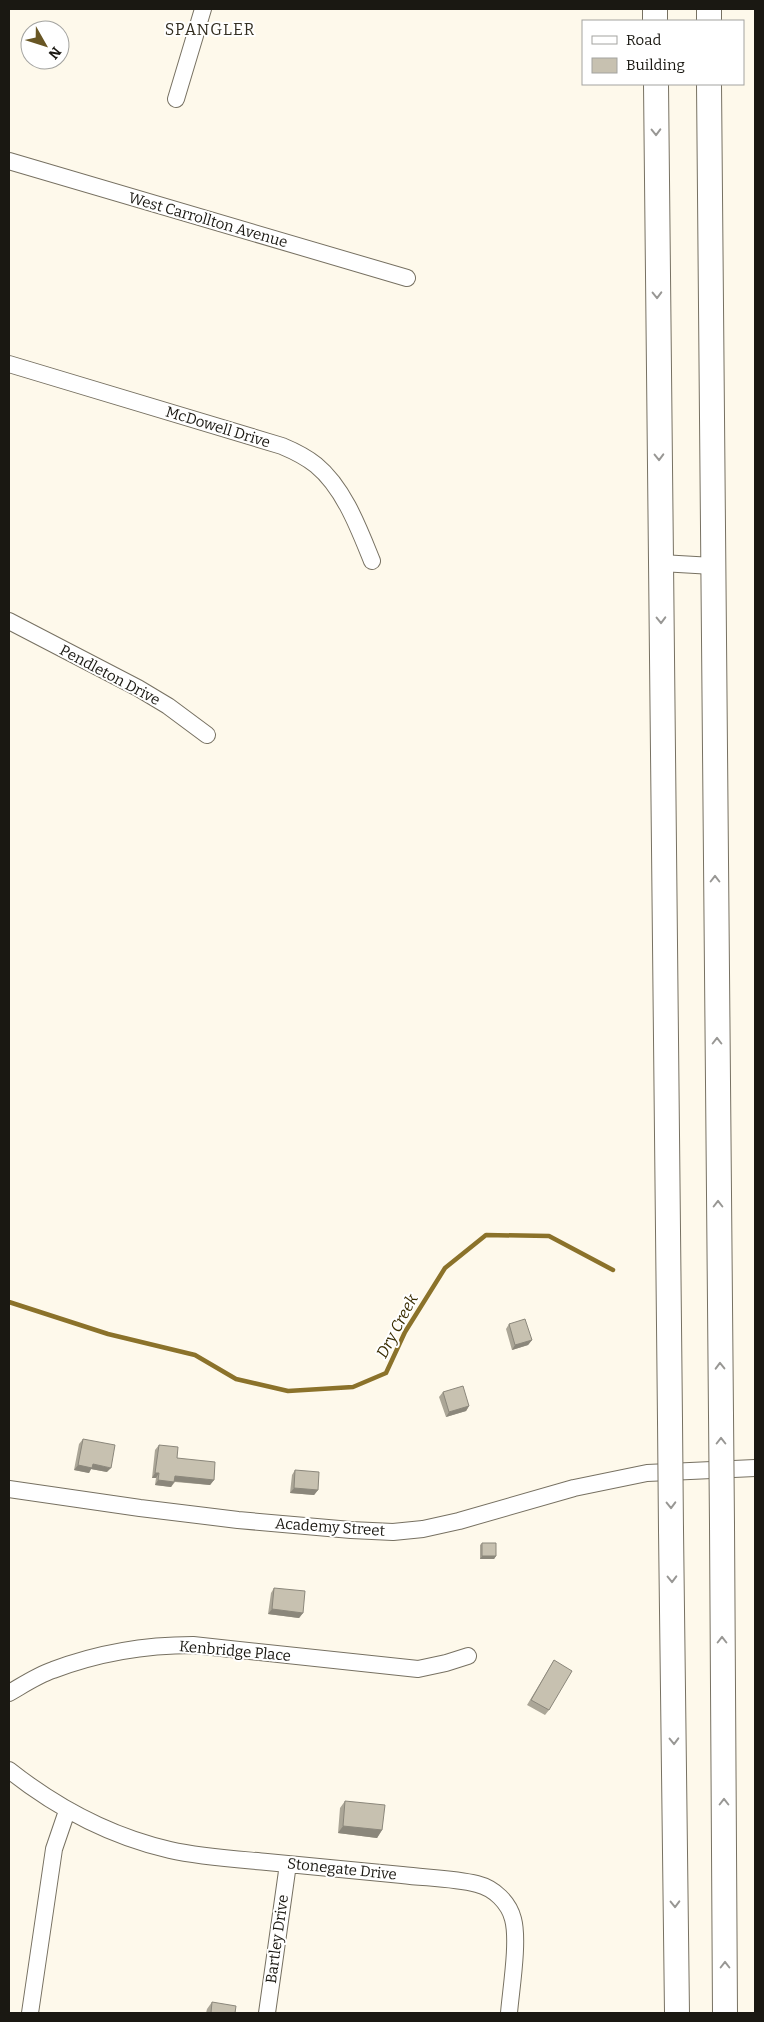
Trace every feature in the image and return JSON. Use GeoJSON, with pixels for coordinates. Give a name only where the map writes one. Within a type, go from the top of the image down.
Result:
{"type":"FeatureCollection","features":[{"type":"Feature","properties":{"kind":"highway"},"geometry":{"type":"LineString","coordinates":[[656,85],[677,2013]]}},
{"type":"Feature","properties":{"kind":"highway"},"geometry":{"type":"LineString","coordinates":[[709,85],[725,2013]]}},
{"type":"Feature","properties":{"kind":"street"},"geometry":{"type":"LineString","coordinates":[[176,99],[203,9]]}},
{"type":"Feature","properties":{"kind":"street","name":"West Carrollton Avenue"},"geometry":{"type":"LineString","coordinates":[[9,161],[407,278]]}},
{"type":"Feature","properties":{"kind":"street","name":"McDowell Drive"},"geometry":{"type":"LineString","coordinates":[[9,364],[282,446],[300,454],[316,465],[330,479],[348,508],[372,561]]}},
{"type":"Feature","properties":{"kind":"street"},"geometry":{"type":"LineString","coordinates":[[660,563],[713,566]]}},
{"type":"Feature","properties":{"kind":"street","name":"Pendleton Drive"},"geometry":{"type":"LineString","coordinates":[[9,622],[138,688],[168,706],[208,736]]}},
{"type":"Feature","properties":{"kind":"street","name":"Academy Street"},"geometry":{"type":"LineString","coordinates":[[9,1489],[238,1520],[393,1532],[423,1529],[459,1521],[574,1488],[647,1473],[755,1468]]}},
{"type":"Feature","properties":{"kind":"street","name":"Kenbridge Place"},"geometry":{"type":"LineString","coordinates":[[9,1693],[52,1670],[92,1658],[132,1649],[162,1645],[193,1645],[418,1668],[446,1663],[468,1656]]}},
{"type":"Feature","properties":{"kind":"street","name":"Stonegate Drive"},"geometry":{"type":"LineString","coordinates":[[9,1770],[37,1792],[67,1811],[100,1827],[134,1840],[170,1850],[206,1856],[477,1884],[493,1891],[507,1906],[513,1918],[515,1932],[509,2013]]}},
{"type":"Feature","properties":{"kind":"street"},"geometry":{"type":"LineString","coordinates":[[30,2013],[54,1848],[67,1811]]}},
{"type":"Feature","properties":{"kind":"street","name":"Bartley Drive"},"geometry":{"type":"LineString","coordinates":[[267,2013],[288,1864]]}},
{"type":"Feature","properties":{"kind":"building"},"geometry":{"type":"Polygon","coordinates":[[[525,1319],[532,1340],[515,1345],[509,1324],[525,1319]]]}},
{"type":"Feature","properties":{"kind":"building"},"geometry":{"type":"Polygon","coordinates":[[[463,1386],[469,1406],[449,1412],[443,1392],[463,1386]]]}},
{"type":"Feature","properties":{"kind":"building"},"geometry":{"type":"Polygon","coordinates":[[[83,1439],[115,1445],[111,1468],[93,1464],[92,1468],[78,1465],[83,1439]]]}},
{"type":"Feature","properties":{"kind":"building"},"geometry":{"type":"Polygon","coordinates":[[[159,1445],[178,1447],[177,1458],[215,1462],[214,1480],[175,1476],[174,1482],[158,1480],[159,1473],[155,1473],[159,1445]]]}},
{"type":"Feature","properties":{"kind":"building"},"geometry":{"type":"Polygon","coordinates":[[[295,1470],[319,1472],[318,1490],[294,1488],[295,1470]]]}},
{"type":"Feature","properties":{"kind":"building"},"geometry":{"type":"Polygon","coordinates":[[[482,1543],[496,1543],[496,1556],[482,1556],[482,1543]]]}},
{"type":"Feature","properties":{"kind":"building"},"geometry":{"type":"Polygon","coordinates":[[[274,1588],[305,1591],[303,1613],[272,1609],[274,1588]]]}},
{"type":"Feature","properties":{"kind":"building"},"geometry":{"type":"Polygon","coordinates":[[[554,1660],[572,1671],[549,1710],[531,1700],[554,1660]]]}},
{"type":"Feature","properties":{"kind":"building"},"geometry":{"type":"Polygon","coordinates":[[[345,1801],[385,1805],[382,1830],[343,1826],[345,1801]]]}},
{"type":"Feature","properties":{"kind":"building"},"geometry":{"type":"Polygon","coordinates":[[[212,2002],[236,2006],[235,2013],[211,2013],[212,2002]]]}},
{"type":"Feature","properties":{"kind":"waterway","name":"Dry Creek"},"geometry":{"type":"LineString","coordinates":[[9,1302],[108,1334],[195,1355],[236,1379],[288,1391],[353,1387],[386,1373],[405,1332],[445,1268],[486,1235],[549,1236],[613,1270]]}},
{"type":"Feature","properties":{"kind":"district","name":"SPANGLER"},"geometry":{"type":"Point","coordinates":[210,29]}}]}
